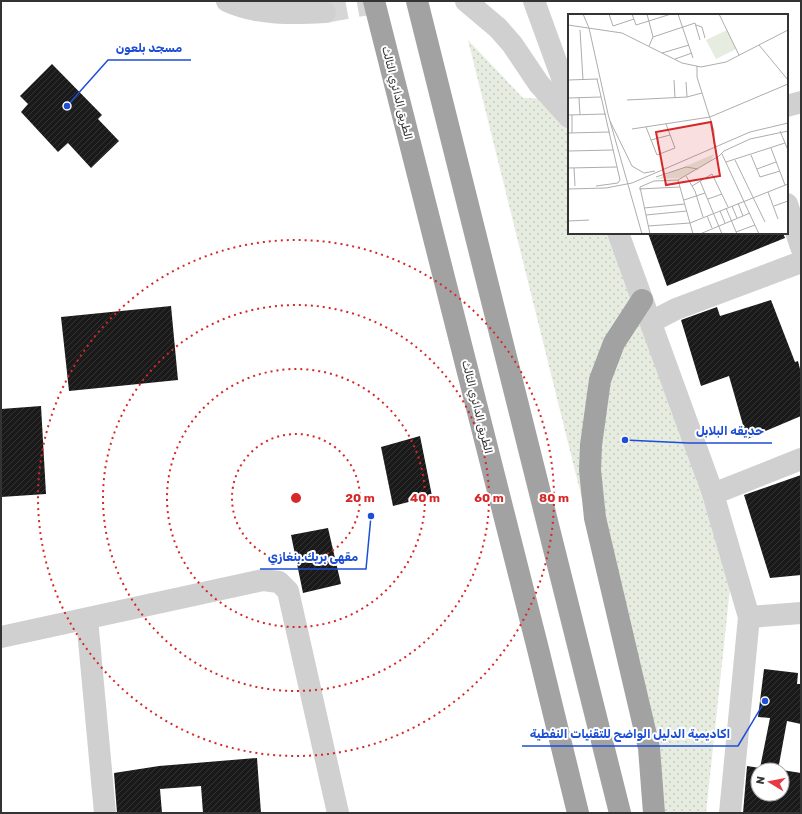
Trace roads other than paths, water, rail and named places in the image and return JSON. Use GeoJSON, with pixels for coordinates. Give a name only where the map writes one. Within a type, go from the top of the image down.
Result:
{"type":"FeatureCollection","features":[{"type":"Feature","properties":{"kind":"highway","name":"الطريق الدائري الثالث"},"geometry":{"type":"LineString","coordinates":[[374,1],[578,813]]}},
{"type":"Feature","properties":{"kind":"highway"},"geometry":{"type":"LineString","coordinates":[[417,1],[620,813]]}},
{"type":"Feature","properties":{"kind":"highway"},"geometry":{"type":"LineString","coordinates":[[642,300],[614,343],[600,380],[591,444],[590,470],[595,518],[649,748],[654,813]]}},
{"type":"Feature","properties":{"kind":"street"},"geometry":{"type":"LineString","coordinates":[[227,1],[256,10],[279,12],[326,12]]}},
{"type":"Feature","properties":{"kind":"street"},"geometry":{"type":"LineString","coordinates":[[466,1],[498,28],[512,44],[539,84],[568,116]]}},
{"type":"Feature","properties":{"kind":"street"},"geometry":{"type":"LineString","coordinates":[[534,1],[568,94]]}},
{"type":"Feature","properties":{"kind":"street"},"geometry":{"type":"LineString","coordinates":[[788,106],[801,102]]}},
{"type":"Feature","properties":{"kind":"street"},"geometry":{"type":"LineString","coordinates":[[788,207],[801,247]]}},
{"type":"Feature","properties":{"kind":"street"},"geometry":{"type":"LineString","coordinates":[[618,234],[713,494],[749,617],[730,813]]}},
{"type":"Feature","properties":{"kind":"street"},"geometry":{"type":"LineString","coordinates":[[651,322],[676,309],[801,262]]}},
{"type":"Feature","properties":{"kind":"street"},"geometry":{"type":"LineString","coordinates":[[713,494],[801,459]]}},
{"type":"Feature","properties":{"kind":"street"},"geometry":{"type":"LineString","coordinates":[[1,637],[263,580],[279,582],[288,591],[338,813]]}},
{"type":"Feature","properties":{"kind":"street"},"geometry":{"type":"LineString","coordinates":[[749,617],[801,613]]}},
{"type":"Feature","properties":{"kind":"street"},"geometry":{"type":"LineString","coordinates":[[87,619],[105,813]]}},
{"type":"Feature","properties":{"kind":"tunnel"},"geometry":{"type":"LineString","coordinates":[[325,12],[385,1]]}},
{"type":"Feature","properties":{"kind":"place","name":"مسجد بلعون"},"geometry":{"type":"Point","coordinates":[67,106]}},
{"type":"Feature","properties":{"kind":"place","name":"حديقه البلابل"},"geometry":{"type":"Point","coordinates":[625,440]}},
{"type":"Feature","properties":{"kind":"place","name":"مقهى بريك.بنغازي"},"geometry":{"type":"Point","coordinates":[371,516]}},
{"type":"Feature","properties":{"kind":"place","name":"اكاديمية الدليل الواضح للتقنيات النفطية"},"geometry":{"type":"Point","coordinates":[765,701]}}]}
